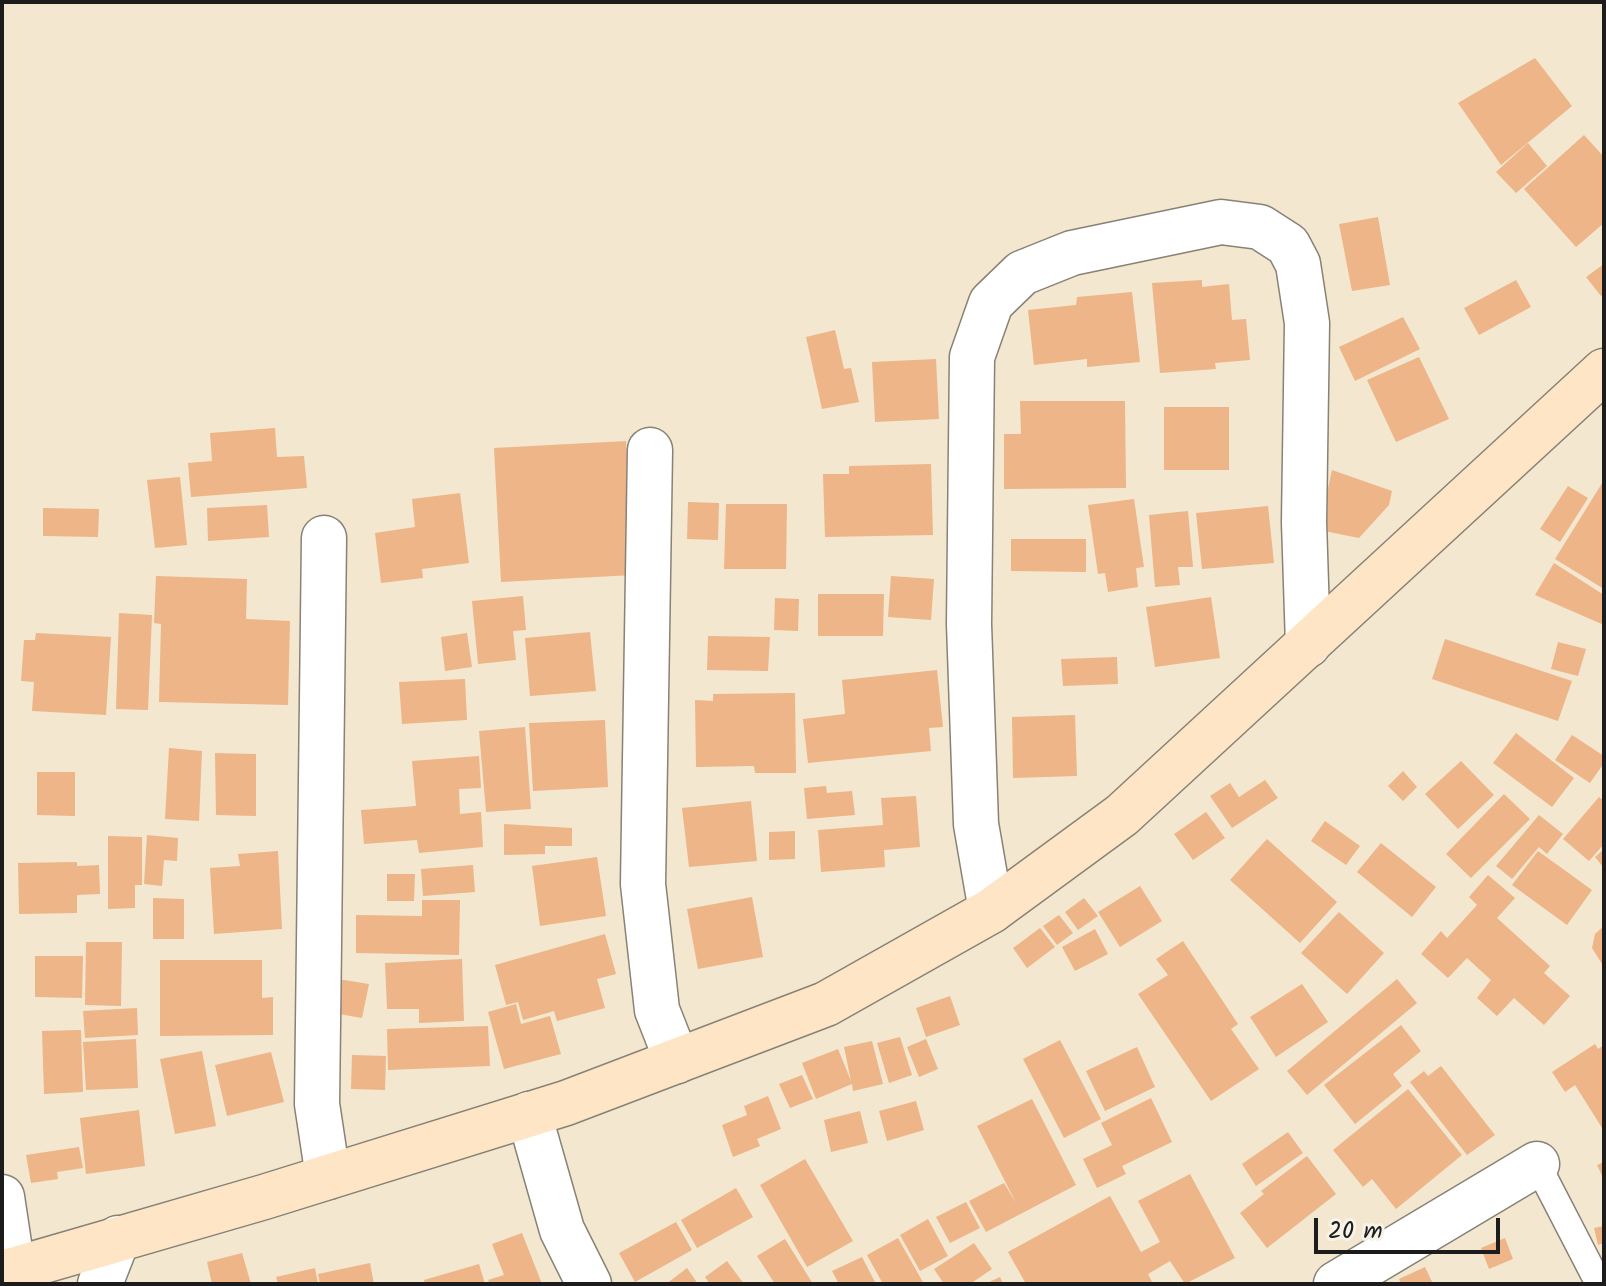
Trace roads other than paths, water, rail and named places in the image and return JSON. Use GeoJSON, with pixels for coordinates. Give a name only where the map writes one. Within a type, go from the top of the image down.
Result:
{"type":"FeatureCollection","features":[{"type":"Feature","properties":{"kind":"street"},"geometry":{"type":"LineString","coordinates":[[991,911],[976,824],[969,624],[972,357],[991,303],[1022,273],[1072,253],[1221,222],[1260,227],[1288,245],[1298,264],[1307,323],[1304,522],[1308,645]]}},
{"type":"Feature","properties":{"kind":"street"},"geometry":{"type":"LineString","coordinates":[[2,1197],[7,1271],[328,1177],[529,1114],[826,1004],[991,911],[1122,815],[1604,371]]}},
{"type":"Feature","properties":{"kind":"street"},"geometry":{"type":"LineString","coordinates":[[650,450],[643,884],[657,1010],[677,1061]]}},
{"type":"Feature","properties":{"kind":"street"},"geometry":{"type":"LineString","coordinates":[[324,538],[317,1104],[328,1177]]}},
{"type":"Feature","properties":{"kind":"street"},"geometry":{"type":"LineString","coordinates":[[529,1114],[562,1230],[589,1284]]}},
{"type":"Feature","properties":{"kind":"street"},"geometry":{"type":"LineString","coordinates":[[1336,1284],[1537,1164]]}},
{"type":"Feature","properties":{"kind":"street"},"geometry":{"type":"LineString","coordinates":[[100,1284],[118,1238]]}},
{"type":"Feature","properties":{"kind":"lane"},"geometry":{"type":"LineString","coordinates":[[1537,1164],[1599,1284]]}}]}
